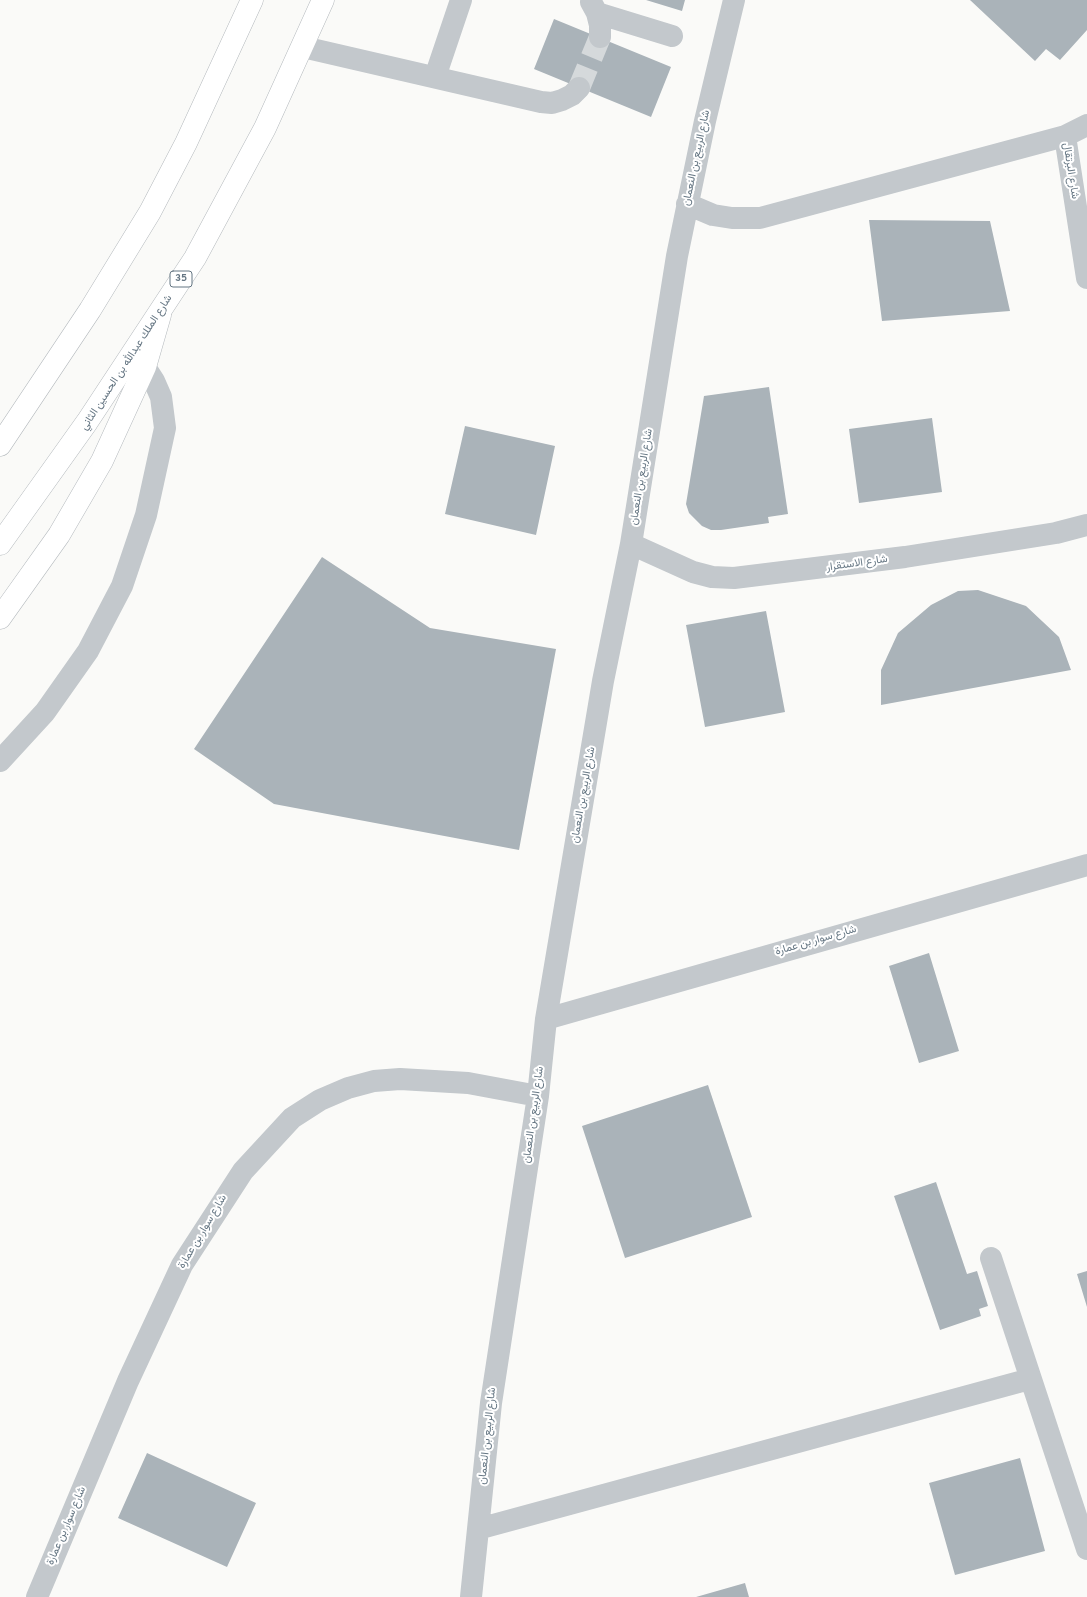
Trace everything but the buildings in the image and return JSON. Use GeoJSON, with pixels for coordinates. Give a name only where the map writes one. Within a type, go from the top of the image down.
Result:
{"type":"FeatureCollection","features":[{"type":"Feature","properties":{"kind":"main road"},"geometry":{"type":"LineString","coordinates":[[0,445],[90,310],[150,212],[186,143],[252,0]]}},
{"type":"Feature","properties":{"kind":"main road","name":"شارع الملك عبدالله بن الحسين الثاني"},"geometry":{"type":"LineString","coordinates":[[0,544],[88,422],[195,258],[265,128],[323,0]]}},
{"type":"Feature","properties":{"kind":"main road"},"geometry":{"type":"LineString","coordinates":[[0,618],[59,535],[98,467],[145,367],[162,310]]}},
{"type":"Feature","properties":{"kind":"street"},"geometry":{"type":"LineString","coordinates":[[435,77],[461,0]]}},
{"type":"Feature","properties":{"kind":"street","name":"شارع الربيع بن النعمان"},"geometry":{"type":"LineString","coordinates":[[471,1597],[490,1403],[538,1096],[546,1019],[603,681],[631,544],[677,256],[687,204],[734,0]]}},
{"type":"Feature","properties":{"kind":"street"},"geometry":{"type":"LineString","coordinates":[[594,7],[672,36]]}},
{"type":"Feature","properties":{"kind":"street"},"geometry":{"type":"LineString","coordinates":[[594,7],[600,25],[600,37]]}},
{"type":"Feature","properties":{"kind":"street"},"geometry":{"type":"LineString","coordinates":[[303,47],[541,102],[552,103],[562,100],[572,95],[579,88]]}},
{"type":"Feature","properties":{"kind":"street","name":"شارع البرتقال"},"geometry":{"type":"LineString","coordinates":[[1087,125],[1065,136],[1087,278]]}},
{"type":"Feature","properties":{"kind":"street"},"geometry":{"type":"LineString","coordinates":[[687,204],[713,215],[732,218],[760,218],[1065,136]]}},
{"type":"Feature","properties":{"kind":"street"},"geometry":{"type":"LineString","coordinates":[[0,760],[45,712],[88,651],[122,586],[146,515],[165,428],[161,397],[154,381],[145,367]]}},
{"type":"Feature","properties":{"kind":"street","name":"شارع الاستقرار"},"geometry":{"type":"LineString","coordinates":[[631,544],[693,572],[712,577],[734,578],[905,557],[1056,533],[1087,525]]}},
{"type":"Feature","properties":{"kind":"street","name":"شارع سوار بن عمارة"},"geometry":{"type":"LineString","coordinates":[[546,1019],[1087,865]]}},
{"type":"Feature","properties":{"kind":"street","name":"شارع سوار بن عمارة"},"geometry":{"type":"LineString","coordinates":[[37,1597],[130,1375],[182,1265],[225,1195],[243,1171],[292,1118],[320,1100],[348,1088],[374,1081],[400,1079],[468,1083],[538,1096]]}},
{"type":"Feature","properties":{"kind":"street"},"geometry":{"type":"LineString","coordinates":[[991,1258],[1087,1549]]}},
{"type":"Feature","properties":{"kind":"street"},"geometry":{"type":"LineString","coordinates":[[478,1529],[1030,1379]]}},
{"type":"Feature","properties":{"kind":"tunnel"},"geometry":{"type":"LineString","coordinates":[[579,88],[600,37]]}}]}
